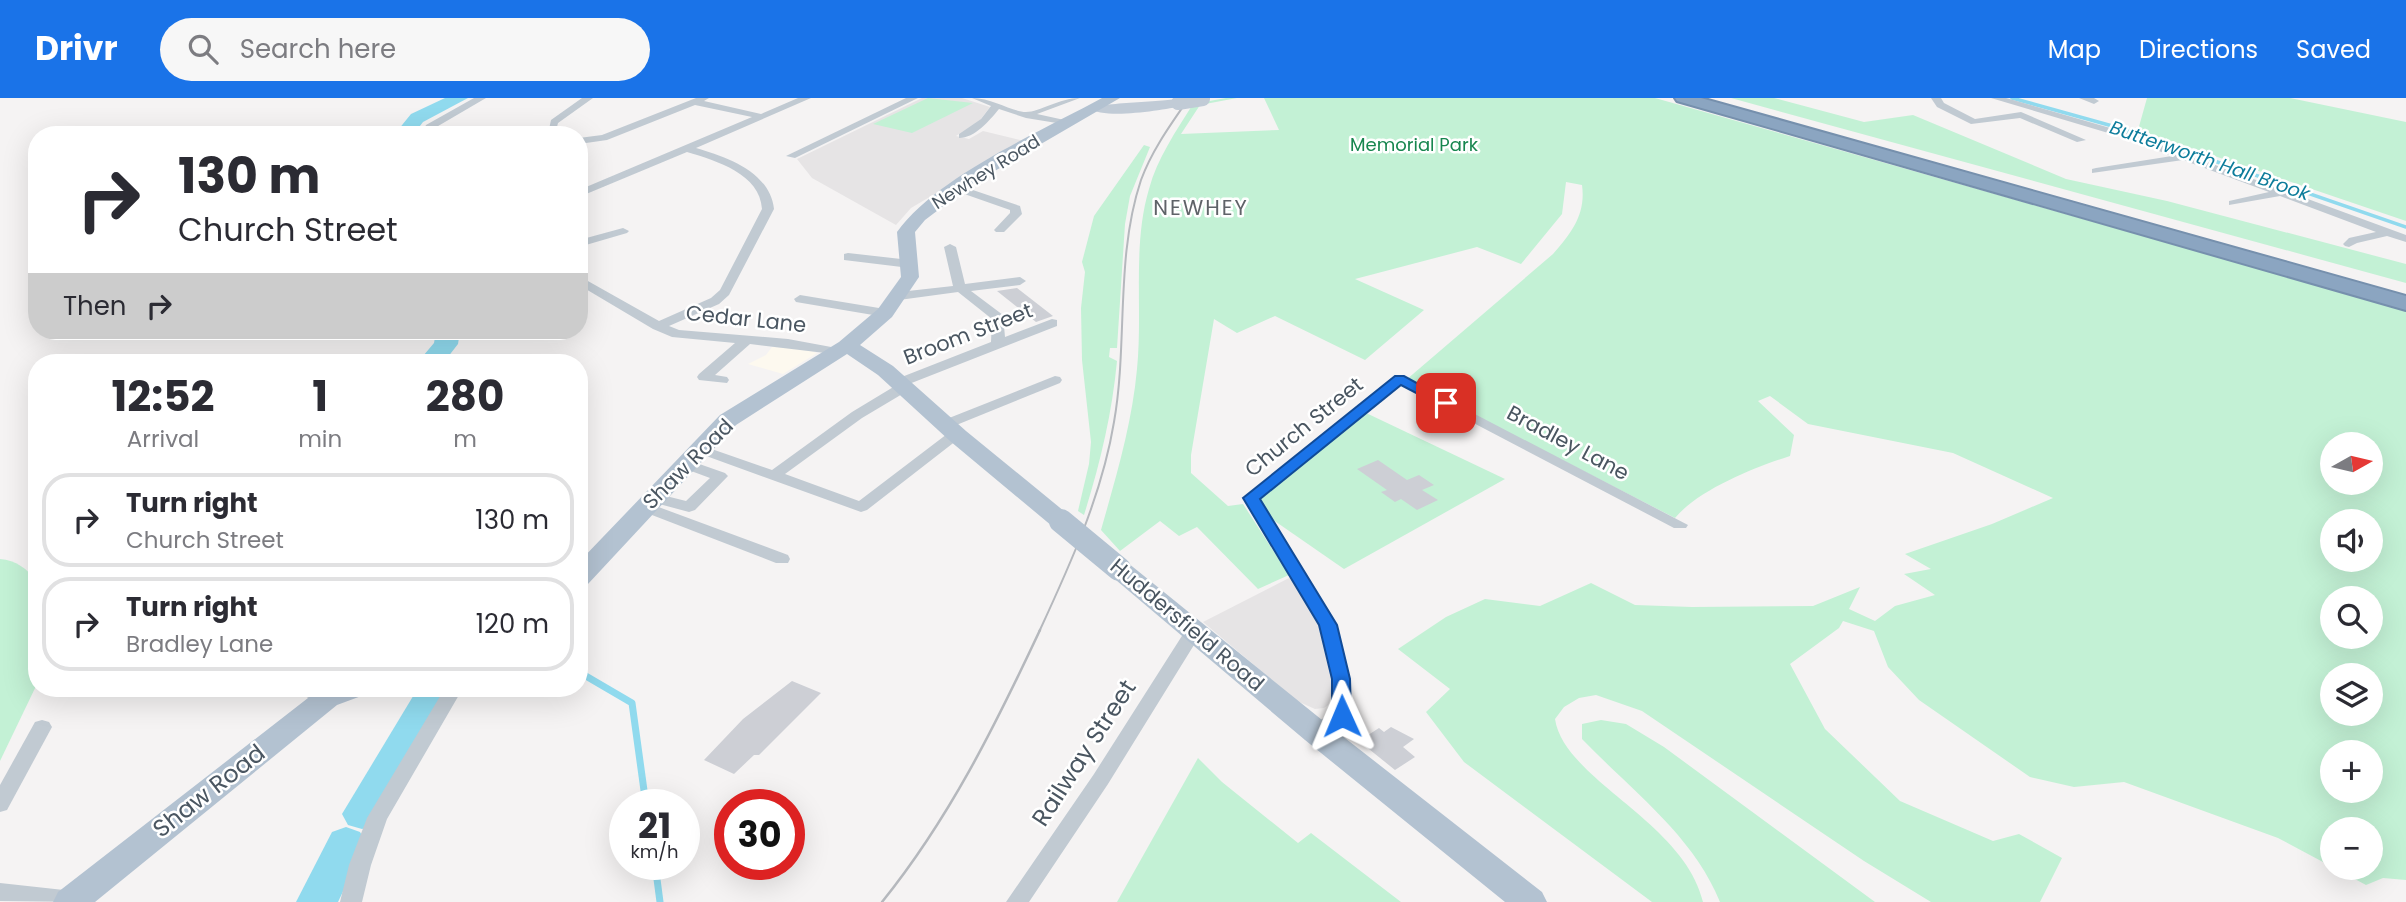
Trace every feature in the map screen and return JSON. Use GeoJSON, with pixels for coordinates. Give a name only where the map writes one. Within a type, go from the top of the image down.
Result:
{"type":"FeatureCollection","features":[{"type":"Feature","properties":{"kind":"highway"},"geometry":{"type":"LineString","coordinates":[[1677,98],[1753,117]]}},
{"type":"Feature","properties":{"kind":"highway"},"geometry":{"type":"LineString","coordinates":[[1684,98],[2406,303]]}},
{"type":"Feature","properties":{"kind":"highway"},"geometry":{"type":"LineString","coordinates":[[1714,98],[2406,291]]}},
{"type":"Feature","properties":{"kind":"main road"},"geometry":{"type":"LineString","coordinates":[[1096,108],[1112,98]]}},
{"type":"Feature","properties":{"kind":"main road","name":"Newhey Road"},"geometry":{"type":"LineString","coordinates":[[842,349],[885,313],[910,277],[906,242],[908,226],[957,188],[1096,108]]}},
{"type":"Feature","properties":{"kind":"main road","name":"Huddersfield Road"},"geometry":{"type":"LineString","coordinates":[[842,349],[868,358],[902,385],[950,429],[1193,632],[1530,902]]}},
{"type":"Feature","properties":{"kind":"main road","name":"Shaw Road"},"geometry":{"type":"LineString","coordinates":[[588,568],[728,420],[842,349]]}},
{"type":"Feature","properties":{"kind":"main road","name":"Shaw Road"},"geometry":{"type":"LineString","coordinates":[[71,901],[322,697]]}},
{"type":"Feature","properties":{"kind":"street"},"geometry":{"type":"LineString","coordinates":[[431,126],[481,98]]}},
{"type":"Feature","properties":{"kind":"street"},"geometry":{"type":"LineString","coordinates":[[553,126],[554,122],[588,98]]}},
{"type":"Feature","properties":{"kind":"street"},"geometry":{"type":"LineString","coordinates":[[588,190],[806,98]]}},
{"type":"Feature","properties":{"kind":"street"},"geometry":{"type":"LineString","coordinates":[[791,156],[913,98]]}},
{"type":"Feature","properties":{"kind":"street"},"geometry":{"type":"LineString","coordinates":[[977,98],[1026,115],[1066,123]]}},
{"type":"Feature","properties":{"kind":"street"},"geometry":{"type":"LineString","coordinates":[[1026,115],[1074,98]]}},
{"type":"Feature","properties":{"kind":"street"},"geometry":{"type":"LineString","coordinates":[[1936,98],[1940,105],[1974,122],[2021,115],[2081,140]]}},
{"type":"Feature","properties":{"kind":"street"},"geometry":{"type":"LineString","coordinates":[[1996,98],[2128,136],[2386,234],[2406,239]]}},
{"type":"Feature","properties":{"kind":"street","name":"Newhey Road"},"geometry":{"type":"LineString","coordinates":[[1096,108],[1130,109],[1206,99]]}},
{"type":"Feature","properties":{"kind":"street"},"geometry":{"type":"LineString","coordinates":[[588,140],[604,138],[699,100],[763,117]]}},
{"type":"Feature","properties":{"kind":"street"},"geometry":{"type":"LineString","coordinates":[[962,136],[984,121],[997,105]]}},
{"type":"Feature","properties":{"kind":"street"},"geometry":{"type":"LineString","coordinates":[[658,326],[715,301],[726,292],[768,209],[769,199],[761,185],[720,159],[689,149]]}},
{"type":"Feature","properties":{"kind":"street"},"geometry":{"type":"LineString","coordinates":[[2096,172],[2183,157]]}},
{"type":"Feature","properties":{"kind":"street"},"geometry":{"type":"LineString","coordinates":[[957,188],[1016,208],[1016,214],[1000,230]]}},
{"type":"Feature","properties":{"kind":"street"},"geometry":{"type":"LineString","coordinates":[[2222,194],[2237,202],[2279,193]]}},
{"type":"Feature","properties":{"kind":"street"},"geometry":{"type":"LineString","coordinates":[[588,241],[623,231]]}},
{"type":"Feature","properties":{"kind":"street"},"geometry":{"type":"LineString","coordinates":[[2349,244],[2353,240],[2386,234]]}},
{"type":"Feature","properties":{"kind":"street"},"geometry":{"type":"LineString","coordinates":[[950,247],[960,288],[998,318],[998,345]]}},
{"type":"Feature","properties":{"kind":"street"},"geometry":{"type":"LineString","coordinates":[[848,257],[910,264]]}},
{"type":"Feature","properties":{"kind":"street"},"geometry":{"type":"LineString","coordinates":[[898,296],[1020,281]]}},
{"type":"Feature","properties":{"kind":"street","name":"Cedar Lane"},"geometry":{"type":"LineString","coordinates":[[588,285],[658,326],[685,335],[842,349]]}},
{"type":"Feature","properties":{"kind":"street"},"geometry":{"type":"LineString","coordinates":[[800,299],[885,313]]}},
{"type":"Feature","properties":{"kind":"street","name":"Broom Street"},"geometry":{"type":"LineString","coordinates":[[774,476],[902,385],[1052,323]]}},
{"type":"Feature","properties":{"kind":"street"},"geometry":{"type":"LineString","coordinates":[[722,380],[704,377],[745,341]]}},
{"type":"Feature","properties":{"kind":"street","name":"Bradley Lane"},"geometry":{"type":"LineString","coordinates":[[1399,379],[1679,525]]}},
{"type":"Feature","properties":{"kind":"street","name":"Church Street"},"geometry":{"type":"LineString","coordinates":[[1316,732],[1342,716],[1341,679],[1328,625],[1251,498],[1399,379]]}},
{"type":"Feature","properties":{"kind":"street"},"geometry":{"type":"LineString","coordinates":[[695,457],[774,476],[861,507],[950,429],[1055,380]]}},
{"type":"Feature","properties":{"kind":"street"},"geometry":{"type":"LineString","coordinates":[[650,503],[689,507],[720,476],[695,457]]}},
{"type":"Feature","properties":{"kind":"street"},"geometry":{"type":"LineString","coordinates":[[650,503],[782,559]]}},
{"type":"Feature","properties":{"kind":"street","name":"Railway Street"},"geometry":{"type":"LineString","coordinates":[[1017,902],[1101,779],[1193,632]]}},
{"type":"Feature","properties":{"kind":"street"},"geometry":{"type":"LineString","coordinates":[[351,902],[377,818],[449,697]]}},
{"type":"Feature","properties":{"kind":"street"},"geometry":{"type":"LineString","coordinates":[[0,804],[42,727]]}},
{"type":"Feature","properties":{"kind":"street"},"geometry":{"type":"LineString","coordinates":[[0,892],[71,901]]}},
{"type":"Feature","properties":{"kind":"shaded area"},"geometry":{"type":"Polygon","coordinates":[[[922,98],[962,98],[990,107],[980,120],[956,136],[969,139],[983,131],[1024,141],[911,208],[896,225],[812,178],[797,159],[922,98]]]}},
{"type":"Feature","properties":{"kind":"shaded area"},"geometry":{"type":"Polygon","coordinates":[[[772,347],[804,349],[817,353],[783,374],[748,364],[766,355],[772,347]]]}},
{"type":"Feature","properties":{"kind":"shaded area"},"geometry":{"type":"Polygon","coordinates":[[[1291,577],[1322,629],[1335,679],[1331,703],[1324,708],[1315,709],[1297,701],[1203,622],[1291,577]]]}},
{"type":"Feature","properties":{"kind":"green space"},"geometry":{"type":"Polygon","coordinates":[[[928,98],[973,103],[912,133],[873,124],[928,98]]]}},
{"type":"Feature","properties":{"kind":"green space","name":"Memorial Park"},"geometry":{"type":"Polygon","coordinates":[[[1226,98],[1237,98],[1200,105],[1181,134],[1279,130],[1264,98],[1655,98],[2406,310],[2406,880],[2383,878],[2383,817],[2320,817],[2320,860],[2278,838],[2124,782],[2074,787],[2030,777],[1919,700],[1888,667],[1874,631],[1843,621],[1839,628],[1790,664],[1825,729],[1900,801],[1993,841],[2019,834],[2062,858],[2040,902],[1931,902],[1864,861],[1642,711],[1596,695],[1579,698],[1564,707],[1555,719],[1563,741],[1579,762],[1673,848],[1692,873],[1703,902],[1652,902],[1464,762],[1426,712],[1450,689],[1398,649],[1446,617],[1485,599],[1540,606],[1591,583],[1635,605],[1692,607],[1813,606],[1860,587],[1849,609],[1875,621],[1895,606],[1935,595],[1904,574],[1931,569],[1905,554],[1992,524],[2053,498],[1953,453],[1808,424],[1770,396],[1758,401],[1794,435],[1790,456],[1760,466],[1712,489],[1675,518],[1406,380],[1560,246],[1580,214],[1583,195],[1582,185],[1566,182],[1562,214],[1521,264],[1477,247],[1355,279],[1424,310],[1365,360],[1275,316],[1237,333],[1214,319],[1191,455],[1191,473],[1228,506],[1243,504],[1289,575],[1258,589],[1197,527],[1179,536],[1160,521],[1120,551],[1101,530],[1123,450],[1135,390],[1139,347],[1139,255],[1144,211],[1157,167],[1193,104],[1226,98]]]}},
{"type":"Feature","properties":{"kind":"green space"},"geometry":{"type":"Polygon","coordinates":[[[1731,98],[1774,98],[1864,122],[1913,115],[2066,179],[2167,201],[2406,264],[2406,283],[1731,98]]]}},
{"type":"Feature","properties":{"kind":"green space"},"geometry":{"type":"Polygon","coordinates":[[[2147,98],[2290,98],[2406,122],[2406,221],[2138,130],[2147,98]]]}},
{"type":"Feature","properties":{"kind":"green space"},"geometry":{"type":"Polygon","coordinates":[[[1144,145],[1150,147],[1130,196],[1125,224],[1117,348],[1110,348],[1109,357],[1117,361],[1109,420],[1084,515],[1078,511],[1089,464],[1091,442],[1082,360],[1081,308],[1085,272],[1082,262],[1094,216],[1144,145]]]}},
{"type":"Feature","properties":{"kind":"green space"},"geometry":{"type":"Polygon","coordinates":[[[1364,412],[1505,479],[1344,569],[1266,515],[1256,497],[1364,412]]]}},
{"type":"Feature","properties":{"kind":"green space"},"geometry":{"type":"Polygon","coordinates":[[[0,559],[11,561],[28,572],[28,697],[31,697],[0,761],[0,559]]]}},
{"type":"Feature","properties":{"kind":"green space"},"geometry":{"type":"Polygon","coordinates":[[[1601,720],[1626,724],[1664,747],[1875,902],[1720,902],[1694,855],[1677,834],[1582,739],[1582,724],[1601,720]]]}},
{"type":"Feature","properties":{"kind":"green space"},"geometry":{"type":"Polygon","coordinates":[[[1198,758],[1222,782],[1298,843],[1311,833],[1401,902],[1117,902],[1198,758]]]}},
{"type":"Feature","properties":{"kind":"green space"},"geometry":{"type":"Polygon","coordinates":[[[2357,880],[2378,880],[2366,885],[2357,880]]]}},
{"type":"Feature","properties":{"kind":"building"},"geometry":{"type":"Polygon","coordinates":[[[1017,288],[1053,316],[1036,322],[997,291],[1017,288]]]}},
{"type":"Feature","properties":{"kind":"building"},"geometry":{"type":"Polygon","coordinates":[[[1378,460],[1407,480],[1419,475],[1434,485],[1422,490],[1438,500],[1417,510],[1401,499],[1395,502],[1381,492],[1387,490],[1357,469],[1378,460]]]}},
{"type":"Feature","properties":{"kind":"building"},"geometry":{"type":"Polygon","coordinates":[[[792,681],[821,693],[759,755],[754,755],[734,774],[704,760],[743,719],[792,681]]]}},
{"type":"Feature","properties":{"kind":"building"},"geometry":{"type":"Polygon","coordinates":[[[1391,727],[1414,739],[1403,747],[1415,757],[1395,770],[1359,741],[1379,728],[1384,732],[1391,727]]]}},
{"type":"Feature","properties":{"kind":"waterway"},"geometry":{"type":"LineString","coordinates":[[410,126],[417,118],[459,98]]}},
{"type":"Feature","properties":{"kind":"waterway","name":"Butterworth Hall Brook"},"geometry":{"type":"LineString","coordinates":[[2012,98],[2116,127],[2406,227]]}},
{"type":"Feature","properties":{"kind":"waterway"},"geometry":{"type":"LineString","coordinates":[[438,354],[447,340]]}},
{"type":"Feature","properties":{"kind":"waterway"},"geometry":{"type":"LineString","coordinates":[[588,677],[632,703],[644,789]]}},
{"type":"Feature","properties":{"kind":"waterway"},"geometry":{"type":"LineString","coordinates":[[362,814],[431,697]]}},
{"type":"Feature","properties":{"kind":"waterway"},"geometry":{"type":"LineString","coordinates":[[317,902],[346,843]]}},
{"type":"Feature","properties":{"kind":"waterway"},"geometry":{"type":"LineString","coordinates":[[657,880],[660,902]]}},
{"type":"Feature","properties":{"kind":"tram line"},"geometry":{"type":"LineString","coordinates":[[1039,632],[1084,529],[1109,449],[1118,392],[1128,240],[1141,180],[1156,148],[1189,98]]}},
{"type":"Feature","properties":{"kind":"tram line"},"geometry":{"type":"LineString","coordinates":[[882,902],[950,805],[988,736],[1040,630]]}},
{"type":"Feature","properties":{"kind":"district","name":"NEWHEY"},"geometry":{"type":"Point","coordinates":[1201,208]}},
{"type":"Feature","properties":{"kind":"route"},"geometry":{"type":"LineString","coordinates":[[1342,716],[1341,679],[1328,625],[1251,498],[1399,379],[1446,403]]}}]}
